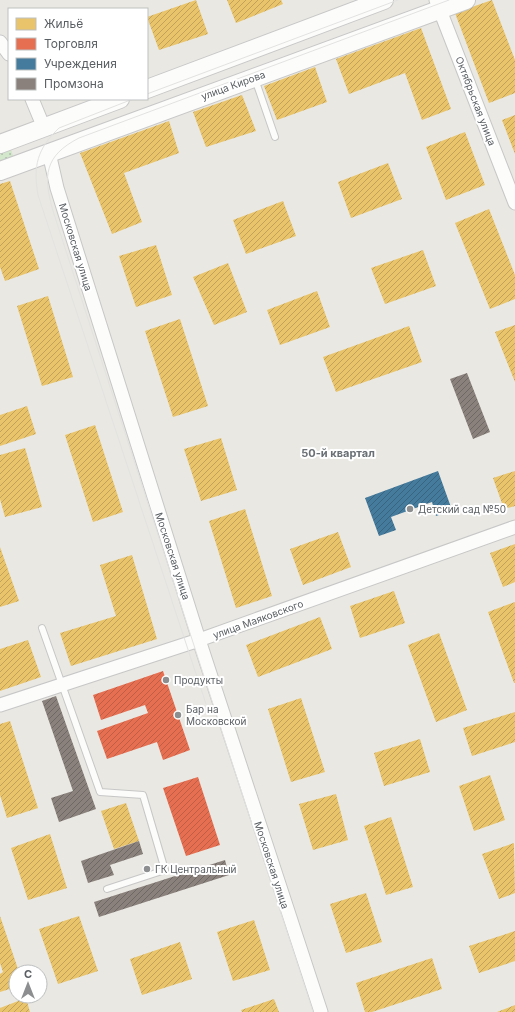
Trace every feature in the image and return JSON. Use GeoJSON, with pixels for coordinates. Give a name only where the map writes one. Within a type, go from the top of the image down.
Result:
{"type":"FeatureCollection","features":[{"type":"Feature","properties":{"kind":"street"},"geometry":{"type":"LineString","coordinates":[[148,89],[384,0]]}},
{"type":"Feature","properties":{"kind":"street","name":"улица Кирова"},"geometry":{"type":"LineString","coordinates":[[0,171],[254,78],[438,5],[466,0]]}},
{"type":"Feature","properties":{"kind":"street","name":"Октябрьская улица"},"geometry":{"type":"LineString","coordinates":[[438,5],[515,203]]}},
{"type":"Feature","properties":{"kind":"street"},"geometry":{"type":"LineString","coordinates":[[0,42],[8,53]]}},
{"type":"Feature","properties":{"kind":"street","name":"Московская улица"},"geometry":{"type":"LineString","coordinates":[[32,100],[44,128],[55,183],[200,640],[321,1012]]}},
{"type":"Feature","properties":{"kind":"street"},"geometry":{"type":"LineString","coordinates":[[0,144],[117,100]]}},
{"type":"Feature","properties":{"kind":"street","name":"улица Маяковского"},"geometry":{"type":"LineString","coordinates":[[0,705],[200,640],[515,527]]}},
{"type":"Feature","properties":{"kind":"lane"},"geometry":{"type":"LineString","coordinates":[[254,78],[275,137]]}},
{"type":"Feature","properties":{"kind":"lane"},"geometry":{"type":"LineString","coordinates":[[42,628],[100,792],[143,795],[165,870],[107,889]]}},
{"type":"Feature","properties":{"kind":"green space"},"geometry":{"type":"Polygon","coordinates":[[[10,146],[14,159],[0,164],[0,150],[10,146]]]}},
{"type":"Feature","properties":{"kind":"building: Жильё"},"geometry":{"type":"Polygon","coordinates":[[[196,0],[208,34],[159,50],[148,17],[196,0]]]}},
{"type":"Feature","properties":{"kind":"building: Жильё"},"geometry":{"type":"Polygon","coordinates":[[[227,0],[281,0],[283,4],[236,23],[227,0]]]}},
{"type":"Feature","properties":{"kind":"building: Жильё"},"geometry":{"type":"Polygon","coordinates":[[[492,0],[515,60],[515,93],[489,103],[455,13],[492,0]]]}},
{"type":"Feature","properties":{"kind":"building: Жильё"},"geometry":{"type":"Polygon","coordinates":[[[421,28],[451,109],[422,120],[405,73],[349,94],[336,59],[421,28]]]}},
{"type":"Feature","properties":{"kind":"building: Жильё"},"geometry":{"type":"Polygon","coordinates":[[[315,67],[327,102],[277,120],[264,86],[315,67]]]}},
{"type":"Feature","properties":{"kind":"building: Жильё"},"geometry":{"type":"Polygon","coordinates":[[[242,95],[256,131],[206,147],[193,112],[242,95]]]}},
{"type":"Feature","properties":{"kind":"building: Жильё"},"geometry":{"type":"Polygon","coordinates":[[[515,115],[515,154],[502,120],[515,115]]]}},
{"type":"Feature","properties":{"kind":"building: Жильё"},"geometry":{"type":"Polygon","coordinates":[[[169,121],[179,153],[124,173],[142,222],[112,234],[80,153],[169,121]]]}},
{"type":"Feature","properties":{"kind":"building: Жильё"},"geometry":{"type":"Polygon","coordinates":[[[465,132],[485,185],[446,200],[426,147],[465,132]]]}},
{"type":"Feature","properties":{"kind":"building: Жильё"},"geometry":{"type":"Polygon","coordinates":[[[388,163],[402,199],[351,218],[338,182],[388,163]]]}},
{"type":"Feature","properties":{"kind":"building: Жильё"},"geometry":{"type":"Polygon","coordinates":[[[10,181],[39,269],[5,281],[0,267],[0,184],[10,181]]]}},
{"type":"Feature","properties":{"kind":"building: Жильё"},"geometry":{"type":"Polygon","coordinates":[[[283,201],[296,236],[246,254],[233,220],[283,201]]]}},
{"type":"Feature","properties":{"kind":"building: Жильё"},"geometry":{"type":"Polygon","coordinates":[[[489,209],[515,275],[515,299],[490,309],[455,223],[489,209]]]}},
{"type":"Feature","properties":{"kind":"building: Жильё"},"geometry":{"type":"Polygon","coordinates":[[[156,245],[172,295],[136,307],[119,256],[156,245]]]}},
{"type":"Feature","properties":{"kind":"building: Жильё"},"geometry":{"type":"Polygon","coordinates":[[[423,250],[436,286],[385,304],[371,268],[423,250]]]}},
{"type":"Feature","properties":{"kind":"building: Жильё"},"geometry":{"type":"Polygon","coordinates":[[[228,263],[247,312],[214,325],[193,277],[228,263]]]}},
{"type":"Feature","properties":{"kind":"building: Жильё"},"geometry":{"type":"Polygon","coordinates":[[[317,291],[330,327],[280,345],[267,310],[317,291]]]}},
{"type":"Feature","properties":{"kind":"building: Жильё"},"geometry":{"type":"Polygon","coordinates":[[[48,296],[73,377],[42,386],[17,306],[48,296]]]}},
{"type":"Feature","properties":{"kind":"building: Жильё"},"geometry":{"type":"Polygon","coordinates":[[[180,319],[208,406],[173,417],[145,331],[180,319]]]}},
{"type":"Feature","properties":{"kind":"building: Жильё"},"geometry":{"type":"Polygon","coordinates":[[[515,325],[515,382],[495,332],[515,325]]]}},
{"type":"Feature","properties":{"kind":"building: Жильё"},"geometry":{"type":"Polygon","coordinates":[[[409,326],[422,362],[336,392],[323,357],[409,326]]]}},
{"type":"Feature","properties":{"kind":"building: Жильё"},"geometry":{"type":"Polygon","coordinates":[[[27,406],[36,434],[0,446],[0,415],[27,406]]]}},
{"type":"Feature","properties":{"kind":"building: Жильё"},"geometry":{"type":"Polygon","coordinates":[[[95,425],[123,512],[93,522],[65,435],[95,425]]]}},
{"type":"Feature","properties":{"kind":"building: Жильё"},"geometry":{"type":"Polygon","coordinates":[[[221,438],[237,490],[201,501],[184,449],[221,438]]]}},
{"type":"Feature","properties":{"kind":"building: Жильё"},"geometry":{"type":"Polygon","coordinates":[[[25,448],[42,507],[5,517],[0,499],[0,455],[25,448]]]}},
{"type":"Feature","properties":{"kind":"building: Жильё"},"geometry":{"type":"Polygon","coordinates":[[[515,471],[515,506],[504,509],[493,478],[515,471]]]}},
{"type":"Feature","properties":{"kind":"building: Жильё"},"geometry":{"type":"Polygon","coordinates":[[[245,509],[272,596],[236,608],[209,521],[245,509]]]}},
{"type":"Feature","properties":{"kind":"building: Жильё"},"geometry":{"type":"Polygon","coordinates":[[[338,532],[351,567],[303,585],[290,549],[338,532]]]}},
{"type":"Feature","properties":{"kind":"building: Жильё"},"geometry":{"type":"Polygon","coordinates":[[[515,544],[515,582],[503,587],[490,553],[515,544]]]}},
{"type":"Feature","properties":{"kind":"building: Жильё"},"geometry":{"type":"Polygon","coordinates":[[[0,547],[19,601],[0,607],[0,547]]]}},
{"type":"Feature","properties":{"kind":"building: Жильё"},"geometry":{"type":"Polygon","coordinates":[[[132,555],[157,639],[71,666],[60,633],[116,616],[100,565],[132,555]]]}},
{"type":"Feature","properties":{"kind":"building: Жильё"},"geometry":{"type":"Polygon","coordinates":[[[394,591],[405,623],[360,638],[350,606],[394,591]]]}},
{"type":"Feature","properties":{"kind":"building: Жильё"},"geometry":{"type":"Polygon","coordinates":[[[515,602],[515,683],[514,683],[488,612],[515,602]]]}},
{"type":"Feature","properties":{"kind":"building: Жильё"},"geometry":{"type":"Polygon","coordinates":[[[320,617],[332,649],[258,677],[246,645],[320,617]]]}},
{"type":"Feature","properties":{"kind":"building: Жильё"},"geometry":{"type":"Polygon","coordinates":[[[439,633],[467,710],[436,722],[408,645],[439,633]]]}},
{"type":"Feature","properties":{"kind":"building: Жильё"},"geometry":{"type":"Polygon","coordinates":[[[28,640],[41,677],[0,691],[0,649],[28,640]]]}},
{"type":"Feature","properties":{"kind":"building: Жильё"},"geometry":{"type":"Polygon","coordinates":[[[301,698],[325,772],[291,782],[268,709],[301,698]]]}},
{"type":"Feature","properties":{"kind":"building: Жильё"},"geometry":{"type":"Polygon","coordinates":[[[515,712],[515,742],[472,756],[463,728],[515,712]]]}},
{"type":"Feature","properties":{"kind":"building: Жильё"},"geometry":{"type":"Polygon","coordinates":[[[10,721],[38,808],[7,818],[0,795],[0,724],[10,721]]]}},
{"type":"Feature","properties":{"kind":"building: Жильё"},"geometry":{"type":"Polygon","coordinates":[[[420,739],[430,772],[384,786],[374,753],[420,739]]]}},
{"type":"Feature","properties":{"kind":"building: Жильё"},"geometry":{"type":"Polygon","coordinates":[[[490,775],[505,820],[474,831],[459,786],[490,775]]]}},
{"type":"Feature","properties":{"kind":"building: Жильё"},"geometry":{"type":"Polygon","coordinates":[[[336,794],[348,840],[313,850],[299,804],[336,794]]]}},
{"type":"Feature","properties":{"kind":"building: Жильё"},"geometry":{"type":"Polygon","coordinates":[[[126,803],[139,841],[114,849],[101,811],[126,803]]]}},
{"type":"Feature","properties":{"kind":"building: Жильё"},"geometry":{"type":"Polygon","coordinates":[[[391,817],[413,887],[386,895],[364,826],[391,817]]]}},
{"type":"Feature","properties":{"kind":"building: Жильё"},"geometry":{"type":"Polygon","coordinates":[[[50,834],[67,888],[28,900],[11,848],[50,834]]]}},
{"type":"Feature","properties":{"kind":"building: Жильё"},"geometry":{"type":"Polygon","coordinates":[[[514,843],[515,893],[499,899],[482,854],[514,843]]]}},
{"type":"Feature","properties":{"kind":"building: Жильё"},"geometry":{"type":"Polygon","coordinates":[[[366,893],[382,942],[346,953],[330,904],[366,893]]]}},
{"type":"Feature","properties":{"kind":"building: Жильё"},"geometry":{"type":"Polygon","coordinates":[[[0,916],[16,964],[8,964],[8,990],[0,992],[0,974],[3,972],[0,963],[0,916]]]}},
{"type":"Feature","properties":{"kind":"building: Жильё"},"geometry":{"type":"Polygon","coordinates":[[[79,916],[98,971],[58,984],[39,929],[79,916]]]}},
{"type":"Feature","properties":{"kind":"building: Жильё"},"geometry":{"type":"Polygon","coordinates":[[[254,920],[270,970],[233,981],[217,932],[254,920]]]}},
{"type":"Feature","properties":{"kind":"building: Жильё"},"geometry":{"type":"Polygon","coordinates":[[[515,931],[515,961],[479,973],[469,946],[515,931]]]}},
{"type":"Feature","properties":{"kind":"building: Жильё"},"geometry":{"type":"Polygon","coordinates":[[[180,942],[192,979],[142,995],[130,959],[180,942]]]}},
{"type":"Feature","properties":{"kind":"building: Жильё"},"geometry":{"type":"Polygon","coordinates":[[[432,958],[442,989],[372,1012],[365,1012],[356,983],[432,958]]]}},
{"type":"Feature","properties":{"kind":"building: Жильё"},"geometry":{"type":"Polygon","coordinates":[[[274,999],[279,1012],[242,1012],[241,1010],[274,999]]]}},
{"type":"Feature","properties":{"kind":"building: Жильё"},"geometry":{"type":"Polygon","coordinates":[[[10,1004],[28,1004],[30,1012],[0,1012],[0,1008],[10,1004]]]}},
{"type":"Feature","properties":{"kind":"building: Жильё"},"geometry":{"type":"Polygon","coordinates":[[[515,1005],[515,1012],[497,1012],[515,1005]]]}},
{"type":"Feature","properties":{"kind":"building: Торговля"},"geometry":{"type":"Polygon","coordinates":[[[163,671],[190,750],[163,760],[157,742],[107,759],[97,731],[148,713],[145,705],[101,720],[93,695],[163,671]]]}},
{"type":"Feature","properties":{"kind":"building: Торговля"},"geometry":{"type":"Polygon","coordinates":[[[198,777],[220,845],[186,856],[163,788],[198,777]]]}},
{"type":"Feature","properties":{"kind":"building: Учреждения"},"geometry":{"type":"Polygon","coordinates":[[[438,471],[452,510],[436,516],[432,502],[391,517],[396,530],[379,536],[365,498],[438,471]]]}},
{"type":"Feature","properties":{"kind":"building: Промзона"},"geometry":{"type":"Polygon","coordinates":[[[467,373],[490,432],[473,439],[450,379],[467,373]]]}},
{"type":"Feature","properties":{"kind":"building: Промзона"},"geometry":{"type":"Polygon","coordinates":[[[56,696],[96,809],[59,822],[51,798],[73,791],[42,701],[56,696]]]}},
{"type":"Feature","properties":{"kind":"building: Промзона"},"geometry":{"type":"Polygon","coordinates":[[[139,841],[143,854],[110,865],[114,875],[88,883],[81,861],[139,841]]]}},
{"type":"Feature","properties":{"kind":"building: Промзона"},"geometry":{"type":"Polygon","coordinates":[[[225,860],[229,875],[99,917],[94,902],[225,860]]]}},
{"type":"Feature","properties":{"kind":"tram line"},"geometry":{"type":"LineString","coordinates":[[148,94],[398,0]]}},
{"type":"Feature","properties":{"kind":"tram line"},"geometry":{"type":"LineString","coordinates":[[313,1012],[53,211],[48,187],[49,168],[59,152],[79,138],[449,0]]}},
{"type":"Feature","properties":{"kind":"tram line"},"geometry":{"type":"LineString","coordinates":[[130,100],[59,128],[46,143],[38,158],[36,175],[38,195],[206,704]]}},
{"type":"Feature","properties":{"kind":"place","name":"Детский сад №50"},"geometry":{"type":"Point","coordinates":[410,509]}},
{"type":"Feature","properties":{"kind":"place","name":"Продукты"},"geometry":{"type":"Point","coordinates":[166,680]}},
{"type":"Feature","properties":{"kind":"place","name":"Бар на Московской"},"geometry":{"type":"Point","coordinates":[178,715]}},
{"type":"Feature","properties":{"kind":"place","name":"ГК Центральный"},"geometry":{"type":"Point","coordinates":[147,869]}},
{"type":"Feature","properties":{"kind":"district","name":"50-й квартал"},"geometry":{"type":"Point","coordinates":[338,453]}}]}
